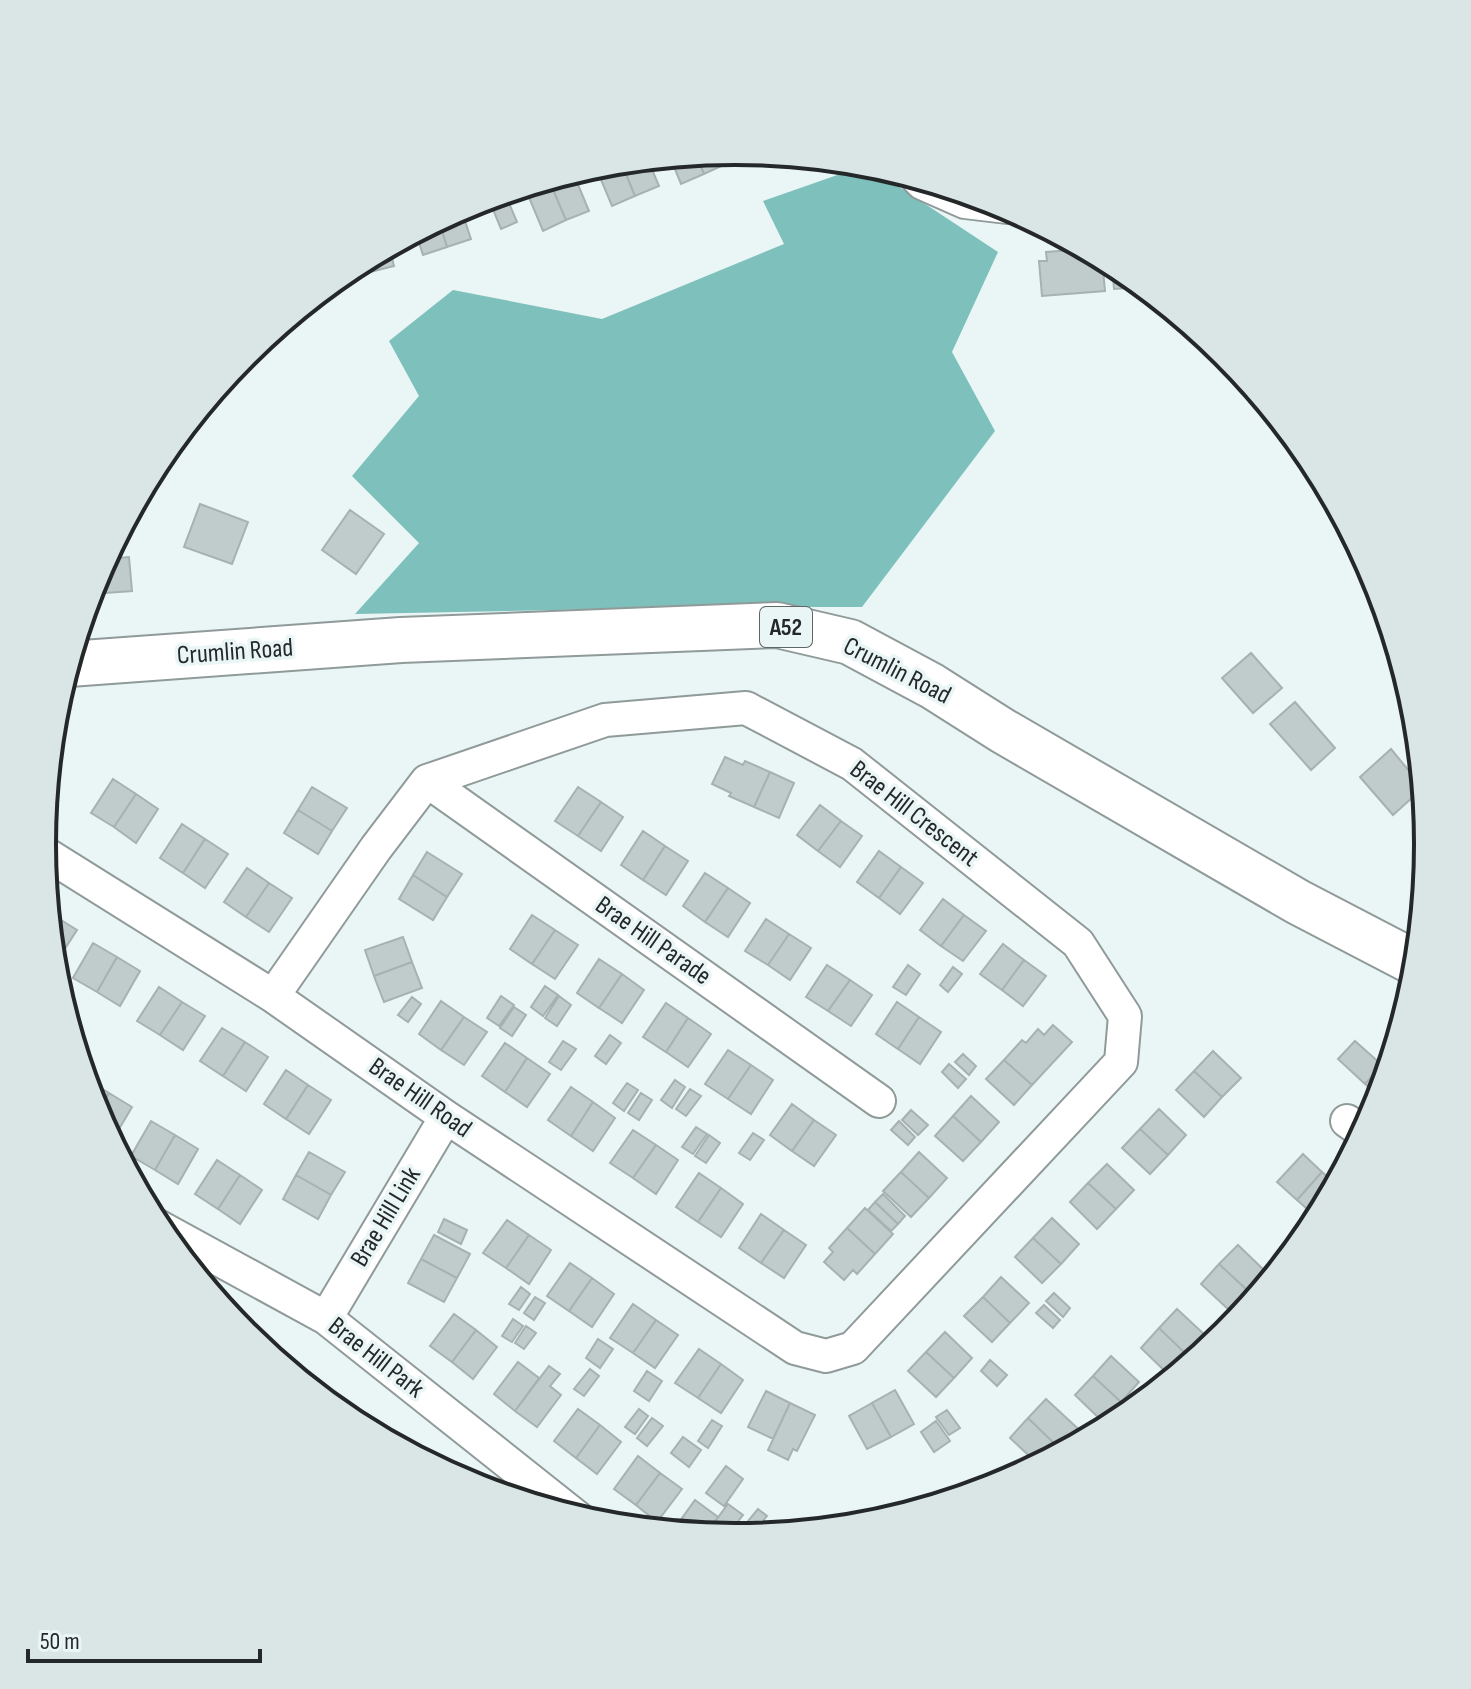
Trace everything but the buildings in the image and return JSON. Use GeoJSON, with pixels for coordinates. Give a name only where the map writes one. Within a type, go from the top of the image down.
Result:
{"type":"FeatureCollection","features":[{"type":"Feature","properties":{"kind":"main road","name":"Crumlin Road"},"geometry":{"type":"LineString","coordinates":[[81,663],[401,640],[777,625],[850,642],[932,686],[1003,731],[1298,902],[1405,958]]}},
{"type":"Feature","properties":{"kind":"street","name":"Brae Hill Crescent"},"geometry":{"type":"LineString","coordinates":[[427,781],[605,720],[746,708],[852,764],[1078,943],[1125,1016],[1121,1062],[853,1348],[826,1356],[795,1348]]}},
{"type":"Feature","properties":{"kind":"street"},"geometry":{"type":"LineString","coordinates":[[273,996],[376,848],[427,781]]}},
{"type":"Feature","properties":{"kind":"street","name":"Brae Hill Parade"},"geometry":{"type":"LineString","coordinates":[[427,781],[879,1101]]}},
{"type":"Feature","properties":{"kind":"street","name":"Brae Hill Road"},"geometry":{"type":"LineString","coordinates":[[56,860],[273,996],[446,1117],[795,1348]]}},
{"type":"Feature","properties":{"kind":"street","name":"Brae Hill Link"},"geometry":{"type":"LineString","coordinates":[[326,1318],[446,1117]]}},
{"type":"Feature","properties":{"kind":"street","name":"Brae Hill Park"},"geometry":{"type":"LineString","coordinates":[[184,1240],[326,1318],[554,1499]]}},
{"type":"Feature","properties":{"kind":"shaded area"},"geometry":{"type":"Polygon","coordinates":[[[841,174],[868,178],[895,184],[998,252],[952,352],[995,431],[862,607],[355,614],[419,543],[352,476],[419,396],[389,341],[453,290],[602,319],[784,244],[763,201],[841,174]]]}}]}
